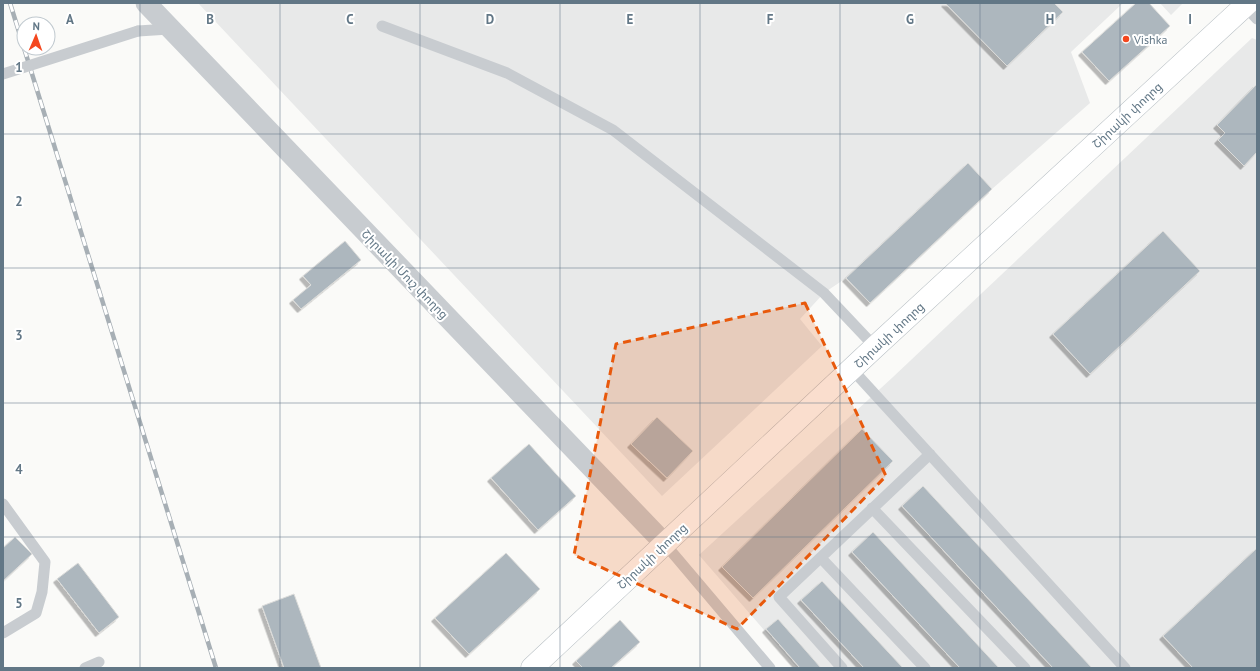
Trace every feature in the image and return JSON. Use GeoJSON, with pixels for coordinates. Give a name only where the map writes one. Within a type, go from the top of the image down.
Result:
{"type":"FeatureCollection","features":[{"type":"Feature","properties":{"kind":"main road","name":"Շիրակի փողոց"},"geometry":{"type":"LineString","coordinates":[[518,668],[661,540],[872,344],[1244,7]]}},
{"type":"Feature","properties":{"kind":"main road","name":"Շիրակի փողոց"},"geometry":{"type":"LineString","coordinates":[[532,668],[661,540]]}},
{"type":"Feature","properties":{"kind":"street","name":"Շիրակի Մուշ փողոց"},"geometry":{"type":"LineString","coordinates":[[146,3],[661,540]]}},
{"type":"Feature","properties":{"kind":"lane"},"geometry":{"type":"LineString","coordinates":[[382,26],[507,73],[613,130],[824,293],[872,344]]}},
{"type":"Feature","properties":{"kind":"lane"},"geometry":{"type":"LineString","coordinates":[[3,74],[138,31],[170,29]]}},
{"type":"Feature","properties":{"kind":"lane"},"geometry":{"type":"LineString","coordinates":[[849,366],[1125,668]]}},
{"type":"Feature","properties":{"kind":"lane"},"geometry":{"type":"LineString","coordinates":[[842,668],[779,597],[930,454]]}},
{"type":"Feature","properties":{"kind":"lane"},"geometry":{"type":"LineString","coordinates":[[3,504],[45,562],[42,592],[36,613],[3,633]]}},
{"type":"Feature","properties":{"kind":"lane"},"geometry":{"type":"LineString","coordinates":[[872,508],[1025,668]]}},
{"type":"Feature","properties":{"kind":"lane"},"geometry":{"type":"LineString","coordinates":[[661,540],[770,668]]}},
{"type":"Feature","properties":{"kind":"lane"},"geometry":{"type":"LineString","coordinates":[[821,558],[926,668]]}},
{"type":"Feature","properties":{"kind":"lane"},"geometry":{"type":"LineString","coordinates":[[85,668],[99,662]]}},
{"type":"Feature","properties":{"kind":"highlighted area"},"geometry":{"type":"Polygon","coordinates":[[[805,303],[886,476],[737,629],[574,555],[616,344],[805,303]]]}},
{"type":"Feature","properties":{"kind":"shaded area"},"geometry":{"type":"Polygon","coordinates":[[[198,3],[1123,3],[1071,52],[1090,103],[992,189],[870,303],[846,278],[824,293],[800,319],[822,346],[662,496],[198,3]]]}},
{"type":"Feature","properties":{"kind":"shaded area"},"geometry":{"type":"Polygon","coordinates":[[[1160,3],[1183,3],[1171,15],[1160,3]]]}},
{"type":"Feature","properties":{"kind":"shaded area"},"geometry":{"type":"Polygon","coordinates":[[[1252,38],[1257,40],[1257,668],[797,668],[699,555],[893,377],[1252,38]]]}},
{"type":"Feature","properties":{"kind":"building"},"geometry":{"type":"Polygon","coordinates":[[[945,3],[1054,3],[1063,12],[1007,66],[945,3]]]}},
{"type":"Feature","properties":{"kind":"building","name":"Vishka"},"geometry":{"type":"Polygon","coordinates":[[[1136,3],[1149,3],[1170,26],[1109,81],[1082,52],[1136,3]]]}},
{"type":"Feature","properties":{"kind":"building"},"geometry":{"type":"Polygon","coordinates":[[[1257,84],[1257,152],[1244,166],[1218,140],[1225,133],[1217,125],[1257,84]]]}},
{"type":"Feature","properties":{"kind":"building"},"geometry":{"type":"Polygon","coordinates":[[[968,163],[992,189],[870,303],[846,278],[968,163]]]}},
{"type":"Feature","properties":{"kind":"building"},"geometry":{"type":"Polygon","coordinates":[[[1163,231],[1200,271],[1090,374],[1053,334],[1163,231]]]}},
{"type":"Feature","properties":{"kind":"building"},"geometry":{"type":"Polygon","coordinates":[[[345,241],[361,260],[301,309],[293,300],[311,285],[303,276],[345,241]]]}},
{"type":"Feature","properties":{"kind":"building"},"geometry":{"type":"Polygon","coordinates":[[[657,417],[693,451],[667,478],[631,444],[657,417]]]}},
{"type":"Feature","properties":{"kind":"building"},"geometry":{"type":"Polygon","coordinates":[[[862,429],[893,461],[753,598],[722,567],[862,429]]]}},
{"type":"Feature","properties":{"kind":"building"},"geometry":{"type":"Polygon","coordinates":[[[529,444],[576,496],[538,530],[491,478],[529,444]]]}},
{"type":"Feature","properties":{"kind":"building"},"geometry":{"type":"Polygon","coordinates":[[[923,486],[1092,668],[1053,668],[902,506],[923,486]]]}},
{"type":"Feature","properties":{"kind":"building"},"geometry":{"type":"Polygon","coordinates":[[[873,532],[999,668],[960,668],[852,552],[873,532]]]}},
{"type":"Feature","properties":{"kind":"building"},"geometry":{"type":"Polygon","coordinates":[[[15,537],[32,554],[3,581],[3,548],[15,537]]]}},
{"type":"Feature","properties":{"kind":"building"},"geometry":{"type":"Polygon","coordinates":[[[1257,548],[1257,668],[1193,668],[1163,636],[1257,548]]]}},
{"type":"Feature","properties":{"kind":"building"},"geometry":{"type":"Polygon","coordinates":[[[506,553],[540,589],[469,654],[435,618],[506,553]]]}},
{"type":"Feature","properties":{"kind":"building"},"geometry":{"type":"Polygon","coordinates":[[[78,563],[119,617],[99,633],[57,579],[78,563]]]}},
{"type":"Feature","properties":{"kind":"building"},"geometry":{"type":"Polygon","coordinates":[[[822,581],[903,668],[864,668],[801,600],[822,581]]]}},
{"type":"Feature","properties":{"kind":"building"},"geometry":{"type":"Polygon","coordinates":[[[294,594],[321,668],[284,668],[262,606],[294,594]]]}},
{"type":"Feature","properties":{"kind":"building"},"geometry":{"type":"Polygon","coordinates":[[[778,619],[821,668],[800,668],[766,629],[778,619]]]}},
{"type":"Feature","properties":{"kind":"building"},"geometry":{"type":"Polygon","coordinates":[[[620,620],[640,642],[611,668],[583,668],[576,661],[620,620]]]}},
{"type":"Feature","properties":{"kind":"railway"},"geometry":{"type":"LineString","coordinates":[[10,3],[16,22]]}},
{"type":"Feature","properties":{"kind":"railway"},"geometry":{"type":"LineString","coordinates":[[26,56],[216,668]]}},
{"type":"Feature","properties":{"kind":"place","name":"Vishka"},"geometry":{"type":"Point","coordinates":[1126,39]}}]}
